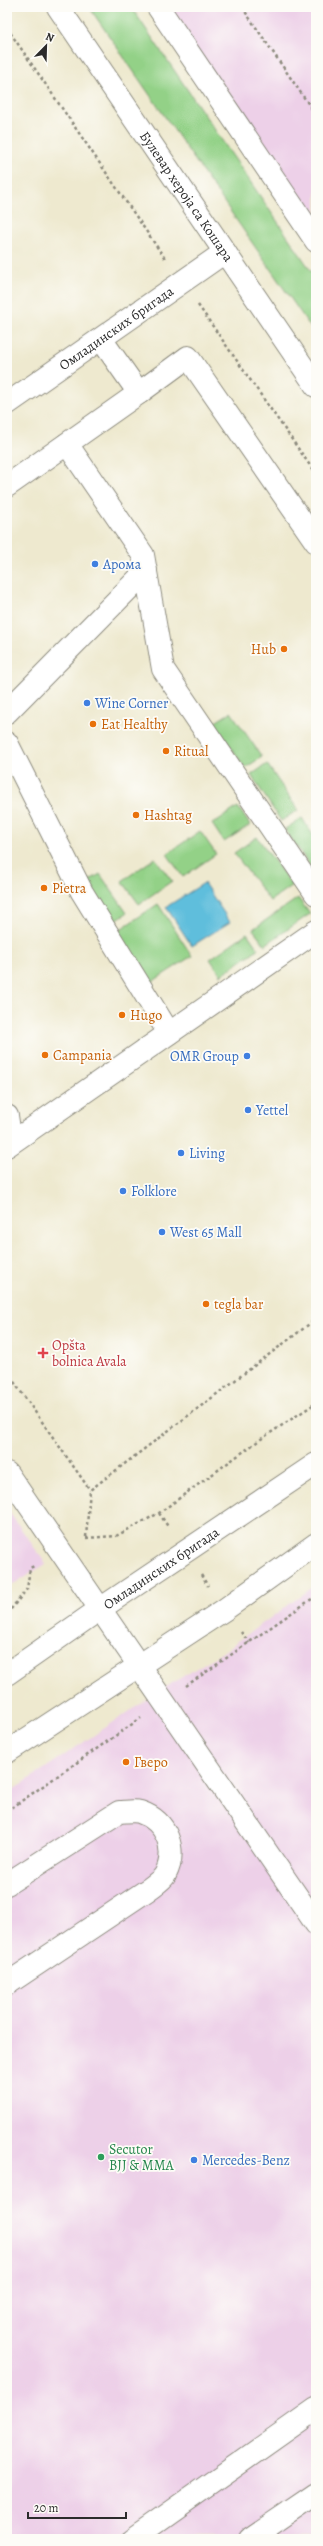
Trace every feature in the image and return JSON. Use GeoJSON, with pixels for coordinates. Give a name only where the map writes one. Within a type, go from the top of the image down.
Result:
{"type":"FeatureCollection","features":[{"type":"Feature","properties":{"kind":"street","name":"Булевар хероја са Кошара"},"geometry":{"type":"LineString","coordinates":[[58,7],[316,386]]}},
{"type":"Feature","properties":{"kind":"street"},"geometry":{"type":"LineString","coordinates":[[158,7],[316,241]]}},
{"type":"Feature","properties":{"kind":"street","name":"Омладинских бригада"},"geometry":{"type":"LineString","coordinates":[[7,404],[101,340],[225,252]]}},
{"type":"Feature","properties":{"kind":"street"},"geometry":{"type":"LineString","coordinates":[[101,340],[138,393]]}},
{"type":"Feature","properties":{"kind":"street"},"geometry":{"type":"LineString","coordinates":[[7,486],[188,357],[316,542]]}},
{"type":"Feature","properties":{"kind":"street"},"geometry":{"type":"LineString","coordinates":[[67,444],[143,555],[163,669],[316,894]]}},
{"type":"Feature","properties":{"kind":"street"},"geometry":{"type":"LineString","coordinates":[[7,712],[146,571]]}},
{"type":"Feature","properties":{"kind":"street"},"geometry":{"type":"LineString","coordinates":[[7,743],[82,892],[169,1034]]}},
{"type":"Feature","properties":{"kind":"street"},"geometry":{"type":"LineString","coordinates":[[7,1146],[316,931]]}},
{"type":"Feature","properties":{"kind":"street"},"geometry":{"type":"LineString","coordinates":[[7,1116],[9,1129],[7,1141]]}},
{"type":"Feature","properties":{"kind":"street","name":"Омладинских бригада"},"geometry":{"type":"LineString","coordinates":[[7,1674],[100,1608],[316,1464]]}},
{"type":"Feature","properties":{"kind":"street"},"geometry":{"type":"LineString","coordinates":[[7,1473],[61,1553],[140,1664],[316,1924]]}},
{"type":"Feature","properties":{"kind":"street"},"geometry":{"type":"LineString","coordinates":[[7,1752],[224,1610],[316,1544]]}},
{"type":"Feature","properties":{"kind":"street"},"geometry":{"type":"LineString","coordinates":[[7,1884],[119,1812],[139,1812],[157,1821],[169,1837],[171,1857],[164,1876],[154,1885],[7,1984]]}},
{"type":"Feature","properties":{"kind":"street"},"geometry":{"type":"LineString","coordinates":[[132,2539],[316,2409]]}},
{"type":"Feature","properties":{"kind":"street"},"geometry":{"type":"LineString","coordinates":[[250,2539],[316,2494]]}},
{"type":"Feature","properties":{"kind":"path"},"geometry":{"type":"LineString","coordinates":[[242,7],[316,115]]}},
{"type":"Feature","properties":{"kind":"path"},"geometry":{"type":"LineString","coordinates":[[7,28],[182,283],[316,474]]}},
{"type":"Feature","properties":{"kind":"path"},"geometry":{"type":"LineString","coordinates":[[90,1490],[316,1319]]}},
{"type":"Feature","properties":{"kind":"path"},"geometry":{"type":"LineString","coordinates":[[7,1372],[90,1490],[86,1538]]}},
{"type":"Feature","properties":{"kind":"path"},"geometry":{"type":"LineString","coordinates":[[7,1614],[27,1589],[30,1568],[61,1553],[86,1538],[116,1536],[159,1513],[258,1441],[316,1403]]}},
{"type":"Feature","properties":{"kind":"path"},"geometry":{"type":"LineString","coordinates":[[159,1513],[224,1610],[249,1643]]}},
{"type":"Feature","properties":{"kind":"shaded area"},"geometry":{"type":"Polygon","coordinates":[[[158,7],[316,7],[316,243],[158,7]]]}},
{"type":"Feature","properties":{"kind":"shaded area"},"geometry":{"type":"Polygon","coordinates":[[[7,1509],[46,1564],[7,1588],[7,1509]]]}},
{"type":"Feature","properties":{"kind":"shaded area"},"geometry":{"type":"Polygon","coordinates":[[[316,1585],[316,2539],[7,2539],[7,1794],[164,1688],[223,1652],[316,1585]]]}},
{"type":"Feature","properties":{"kind":"green space"},"geometry":{"type":"Polygon","coordinates":[[[89,7],[131,7],[316,278],[316,335],[89,7]]]}},
{"type":"Feature","properties":{"kind":"green space"},"geometry":{"type":"Polygon","coordinates":[[[231,712],[262,757],[245,768],[214,723],[231,712]]]}},
{"type":"Feature","properties":{"kind":"green space"},"geometry":{"type":"Polygon","coordinates":[[[267,764],[298,810],[281,821],[251,775],[267,764]]]}},
{"type":"Feature","properties":{"kind":"green space"},"geometry":{"type":"Polygon","coordinates":[[[238,807],[250,825],[224,842],[212,824],[238,807]]]}},
{"type":"Feature","properties":{"kind":"green space"},"geometry":{"type":"Polygon","coordinates":[[[302,818],[316,840],[316,875],[285,829],[302,818]]]}},
{"type":"Feature","properties":{"kind":"green space"},"geometry":{"type":"Polygon","coordinates":[[[200,831],[216,854],[183,877],[167,854],[200,831]]]}},
{"type":"Feature","properties":{"kind":"green space"},"geometry":{"type":"Polygon","coordinates":[[[257,837],[292,885],[270,901],[234,853],[257,837]]]}},
{"type":"Feature","properties":{"kind":"green space"},"geometry":{"type":"Polygon","coordinates":[[[155,858],[172,881],[139,904],[122,881],[155,858]]]}},
{"type":"Feature","properties":{"kind":"green space"},"geometry":{"type":"Polygon","coordinates":[[[100,874],[127,913],[107,925],[82,885],[100,874]]]}},
{"type":"Feature","properties":{"kind":"green space"},"geometry":{"type":"Polygon","coordinates":[[[298,898],[310,914],[265,945],[253,929],[298,898]]]}},
{"type":"Feature","properties":{"kind":"green space"},"geometry":{"type":"Polygon","coordinates":[[[158,904],[192,956],[147,985],[113,934],[158,904]]]}},
{"type":"Feature","properties":{"kind":"green space"},"geometry":{"type":"Polygon","coordinates":[[[247,933],[258,949],[221,975],[210,959],[247,933]]]}},
{"type":"Feature","properties":{"kind":"water"},"geometry":{"type":"Polygon","coordinates":[[[204,883],[230,922],[192,946],[166,907],[204,883]]]}},
{"type":"Feature","properties":{"kind":"place","name":"Арома"},"geometry":{"type":"Point","coordinates":[95,564]}},
{"type":"Feature","properties":{"kind":"place","name":"Hub"},"geometry":{"type":"Point","coordinates":[284,649]}},
{"type":"Feature","properties":{"kind":"place","name":"Wine Corner"},"geometry":{"type":"Point","coordinates":[87,703]}},
{"type":"Feature","properties":{"kind":"place","name":"Eat Healthy"},"geometry":{"type":"Point","coordinates":[93,724]}},
{"type":"Feature","properties":{"kind":"place","name":"Ritual"},"geometry":{"type":"Point","coordinates":[166,751]}},
{"type":"Feature","properties":{"kind":"place","name":"Hashtag"},"geometry":{"type":"Point","coordinates":[136,815]}},
{"type":"Feature","properties":{"kind":"place","name":"Pietra"},"geometry":{"type":"Point","coordinates":[44,888]}},
{"type":"Feature","properties":{"kind":"place","name":"Hugo"},"geometry":{"type":"Point","coordinates":[122,1015]}},
{"type":"Feature","properties":{"kind":"place","name":"Campania"},"geometry":{"type":"Point","coordinates":[45,1055]}},
{"type":"Feature","properties":{"kind":"place","name":"OMR Group"},"geometry":{"type":"Point","coordinates":[247,1056]}},
{"type":"Feature","properties":{"kind":"place","name":"Yettel"},"geometry":{"type":"Point","coordinates":[248,1110]}},
{"type":"Feature","properties":{"kind":"place","name":"Living"},"geometry":{"type":"Point","coordinates":[181,1153]}},
{"type":"Feature","properties":{"kind":"place","name":"Folklore"},"geometry":{"type":"Point","coordinates":[123,1191]}},
{"type":"Feature","properties":{"kind":"place","name":"West 65 Mall"},"geometry":{"type":"Point","coordinates":[162,1232]}},
{"type":"Feature","properties":{"kind":"place","name":"tegla bar"},"geometry":{"type":"Point","coordinates":[206,1304]}},
{"type":"Feature","properties":{"kind":"place","name":"Opšta bolnica Avala"},"geometry":{"type":"Point","coordinates":[43,1353]}},
{"type":"Feature","properties":{"kind":"place","name":"Гверо"},"geometry":{"type":"Point","coordinates":[126,1762]}},
{"type":"Feature","properties":{"kind":"place","name":"Secutor BJJ & MMA"},"geometry":{"type":"Point","coordinates":[101,2157]}},
{"type":"Feature","properties":{"kind":"place","name":"Mercedes-Benz"},"geometry":{"type":"Point","coordinates":[194,2160]}}]}
